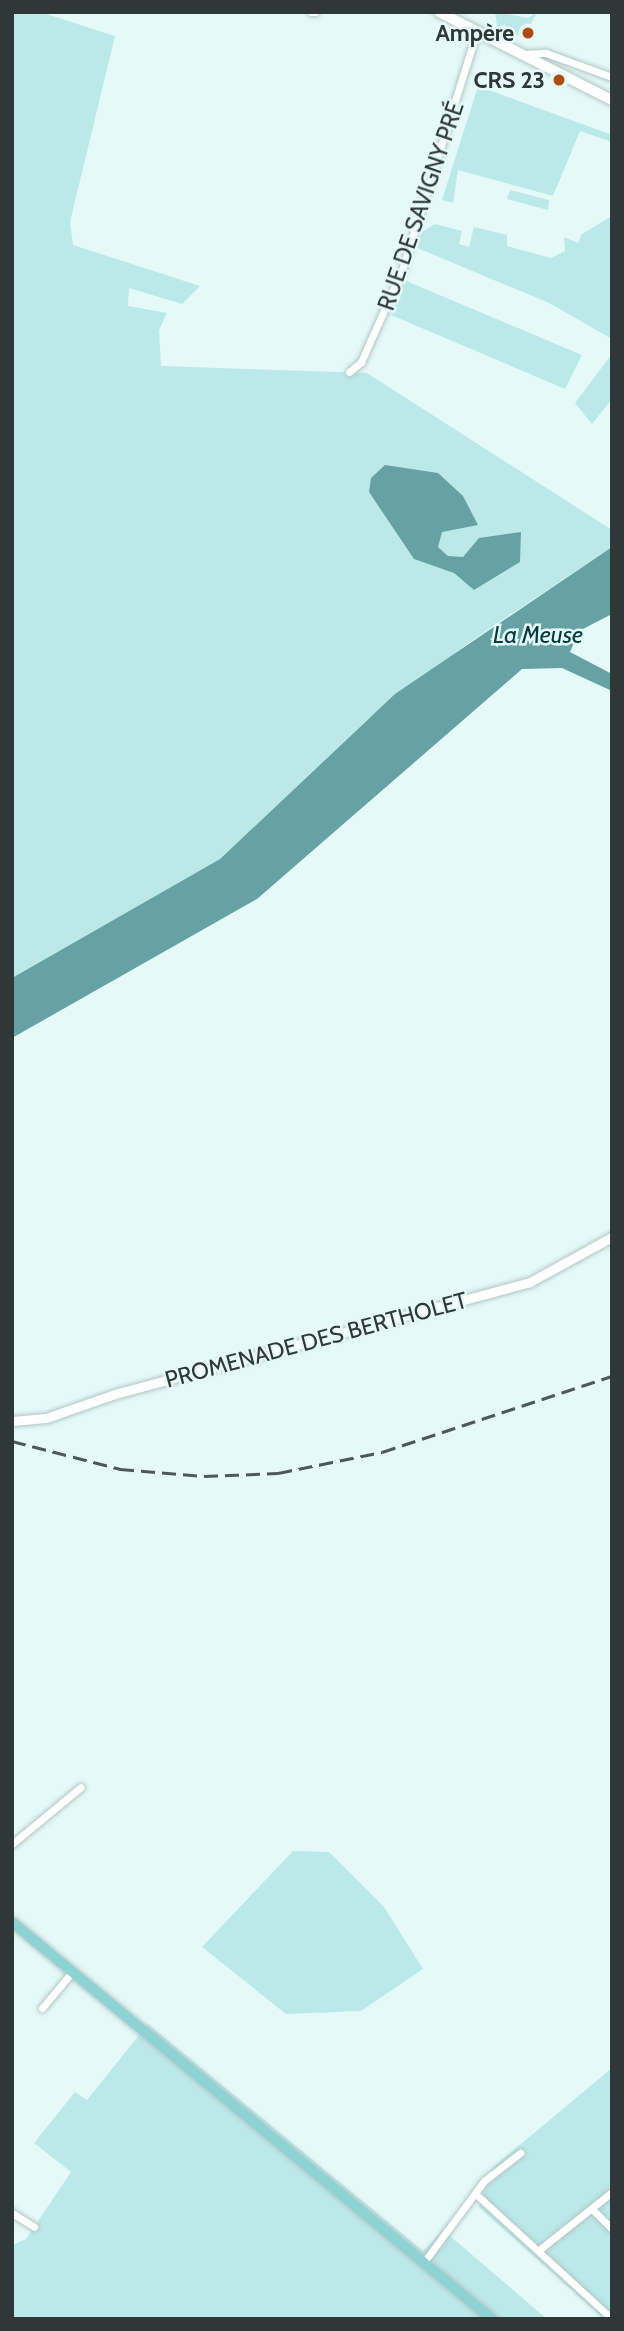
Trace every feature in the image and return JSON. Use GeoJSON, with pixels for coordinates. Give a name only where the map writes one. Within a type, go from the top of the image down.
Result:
{"type":"FeatureCollection","features":[{"type":"Feature","properties":{"kind":"main road"},"geometry":{"type":"LineString","coordinates":[[439,12],[612,100]]}},
{"type":"Feature","properties":{"kind":"main road"},"geometry":{"type":"LineString","coordinates":[[12,1922],[492,2319]]}},
{"type":"Feature","properties":{"kind":"street","name":"RUE DE SAVIGNY PRÉ"},"geometry":{"type":"LineString","coordinates":[[349,372],[361,362],[402,270],[477,31]]}},
{"type":"Feature","properties":{"kind":"street"},"geometry":{"type":"LineString","coordinates":[[524,54],[546,53],[612,77]]}},
{"type":"Feature","properties":{"kind":"street","name":"PROMENADE DES BERTHOLET"},"geometry":{"type":"LineString","coordinates":[[12,1421],[46,1418],[115,1394],[530,1282],[612,1237]]}},
{"type":"Feature","properties":{"kind":"street"},"geometry":{"type":"LineString","coordinates":[[12,1844],[81,1787]]}},
{"type":"Feature","properties":{"kind":"street"},"geometry":{"type":"LineString","coordinates":[[42,2008],[72,1972]]}},
{"type":"Feature","properties":{"kind":"street"},"geometry":{"type":"LineString","coordinates":[[424,2262],[478,2196],[484,2182],[520,2154]]}},
{"type":"Feature","properties":{"kind":"street"},"geometry":{"type":"LineString","coordinates":[[539,2250],[612,2192]]}},
{"type":"Feature","properties":{"kind":"street"},"geometry":{"type":"LineString","coordinates":[[478,2196],[612,2319]]}},
{"type":"Feature","properties":{"kind":"street"},"geometry":{"type":"LineString","coordinates":[[592,2209],[612,2229]]}},
{"type":"Feature","properties":{"kind":"street"},"geometry":{"type":"LineString","coordinates":[[12,2213],[34,2227]]}},
{"type":"Feature","properties":{"kind":"shaded area"},"geometry":{"type":"Polygon","coordinates":[[[12,12],[40,12],[115,36],[70,222],[73,245],[200,286],[182,304],[129,288],[128,306],[167,313],[159,330],[161,366],[367,373],[612,530],[612,538],[609,549],[474,639],[369,718],[220,859],[12,978],[12,12]]]}},
{"type":"Feature","properties":{"kind":"shaded area"},"geometry":{"type":"Polygon","coordinates":[[[495,12],[528,18],[537,12],[524,38],[497,26],[495,12]]]}},
{"type":"Feature","properties":{"kind":"shaded area"},"geometry":{"type":"Polygon","coordinates":[[[478,86],[612,135],[612,142],[580,131],[553,196],[458,170],[453,203],[442,200],[478,86]]]}},
{"type":"Feature","properties":{"kind":"shaded area"},"geometry":{"type":"Polygon","coordinates":[[[510,190],[549,200],[548,210],[507,199],[510,190]]]}},
{"type":"Feature","properties":{"kind":"shaded area"},"geometry":{"type":"Polygon","coordinates":[[[612,216],[612,339],[549,303],[415,247],[422,232],[435,224],[462,231],[459,244],[469,247],[474,227],[507,235],[507,246],[551,258],[565,251],[564,237],[578,243],[582,234],[612,216]]]}},
{"type":"Feature","properties":{"kind":"shaded area"},"geometry":{"type":"Polygon","coordinates":[[[404,280],[582,355],[565,389],[391,315],[404,280]]]}},
{"type":"Feature","properties":{"kind":"shaded area"},"geometry":{"type":"Polygon","coordinates":[[[612,354],[612,399],[592,424],[575,403],[612,354]]]}},
{"type":"Feature","properties":{"kind":"shaded area"},"geometry":{"type":"Polygon","coordinates":[[[293,1851],[329,1852],[384,1907],[423,1969],[361,2011],[286,2014],[202,1947],[293,1851]]]}},
{"type":"Feature","properties":{"kind":"shaded area"},"geometry":{"type":"Polygon","coordinates":[[[148,2024],[423,2251],[443,2230],[547,2319],[12,2319],[12,2245],[26,2239],[71,2172],[34,2143],[75,2092],[87,2100],[148,2024]]]}},
{"type":"Feature","properties":{"kind":"shaded area"},"geometry":{"type":"Polygon","coordinates":[[[612,2068],[612,2319],[604,2319],[479,2207],[492,2168],[612,2068]]]}},
{"type":"Feature","properties":{"kind":"water"},"geometry":{"type":"Polygon","coordinates":[[[385,465],[438,473],[463,496],[478,525],[442,532],[438,547],[448,556],[463,557],[479,538],[521,532],[520,562],[474,590],[454,573],[414,559],[369,492],[371,478],[385,465]]]}},
{"type":"Feature","properties":{"kind":"water","name":"La Meuse"},"geometry":{"type":"Polygon","coordinates":[[[612,547],[612,614],[579,631],[570,652],[612,674],[612,691],[562,668],[522,669],[257,899],[12,1038],[12,978],[220,859],[395,694],[612,547]]]}},
{"type":"Feature","properties":{"kind":"railway"},"geometry":{"type":"LineString","coordinates":[[12,1441],[120,1469],[204,1476],[278,1473],[382,1452],[612,1376]]}},
{"type":"Feature","properties":{"kind":"place","name":"Ampère"},"geometry":{"type":"Point","coordinates":[528,33]}},
{"type":"Feature","properties":{"kind":"place","name":"CRS 23"},"geometry":{"type":"Point","coordinates":[559,80]}}]}
